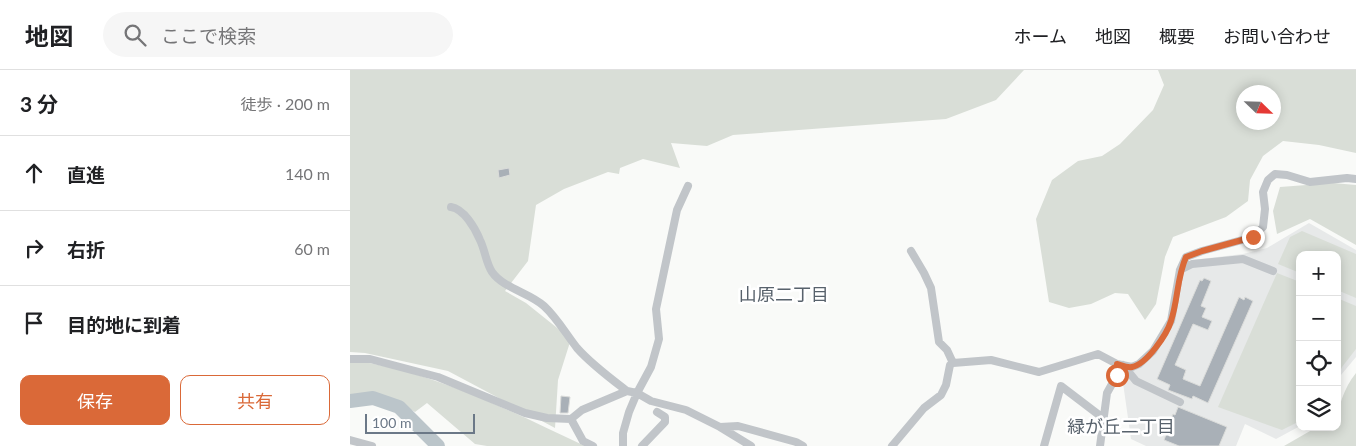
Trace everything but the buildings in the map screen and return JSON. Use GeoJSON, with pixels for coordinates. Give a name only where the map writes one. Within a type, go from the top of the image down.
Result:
{"type":"FeatureCollection","features":[{"type":"Feature","properties":{"kind":"street"},"geometry":{"type":"LineString","coordinates":[[892,446],[924,408],[941,395],[946,385],[950,365],[953,363],[990,360],[1039,372],[1098,354],[1120,365],[1132,367],[1139,364],[1153,351],[1171,321],[1180,270],[1186,257],[1253,237],[1263,227],[1266,209],[1262,192],[1268,180],[1275,174],[1310,182],[1347,178],[1356,179]]}},
{"type":"Feature","properties":{"kind":"street"},"geometry":{"type":"LineString","coordinates":[[623,446],[623,433],[637,393],[651,367],[660,339],[656,309],[675,217],[688,186]]}},
{"type":"Feature","properties":{"kind":"street"},"geometry":{"type":"LineString","coordinates":[[451,207],[456,208],[466,216],[480,238],[490,270],[494,275],[542,304],[554,316],[579,350],[627,391],[637,393],[651,401],[686,410],[720,427],[751,446]]}},
{"type":"Feature","properties":{"kind":"street"},"geometry":{"type":"LineString","coordinates":[[911,251],[924,273],[930,288],[939,342],[947,350],[953,363]]}},
{"type":"Feature","properties":{"kind":"street"},"geometry":{"type":"LineString","coordinates":[[1180,270],[1192,264],[1243,259],[1273,271]]}},
{"type":"Feature","properties":{"kind":"street"},"geometry":{"type":"LineString","coordinates":[[350,359],[370,359],[438,377],[524,412],[547,418],[572,419],[582,410],[627,391]]}},
{"type":"Feature","properties":{"kind":"street"},"geometry":{"type":"LineString","coordinates":[[1120,365],[1136,381],[1180,402]]}},
{"type":"Feature","properties":{"kind":"street"},"geometry":{"type":"LineString","coordinates":[[1100,446],[1107,393],[1120,365]]}},
{"type":"Feature","properties":{"kind":"street"},"geometry":{"type":"LineString","coordinates":[[1044,446],[1061,386],[1103,418]]}},
{"type":"Feature","properties":{"kind":"street"},"geometry":{"type":"LineString","coordinates":[[642,446],[665,422],[665,417],[657,412]]}},
{"type":"Feature","properties":{"kind":"street"},"geometry":{"type":"LineString","coordinates":[[572,419],[583,441],[593,446]]}},
{"type":"Feature","properties":{"kind":"street"},"geometry":{"type":"LineString","coordinates":[[720,427],[738,426],[796,442],[803,446]]}},
{"type":"Feature","properties":{"kind":"street"},"geometry":{"type":"LineString","coordinates":[[350,440],[372,446]]}},
{"type":"Feature","properties":{"kind":"shaded area"},"geometry":{"type":"Polygon","coordinates":[[[350,70],[1024,70],[996,100],[946,119],[733,135],[707,146],[671,143],[680,168],[643,159],[620,168],[619,174],[608,172],[564,189],[536,205],[528,261],[505,291],[526,303],[571,339],[558,380],[555,428],[448,371],[365,353],[350,352],[350,70]]]}},
{"type":"Feature","properties":{"kind":"shaded area"},"geometry":{"type":"Polygon","coordinates":[[[1158,70],[1356,70],[1356,153],[1319,145],[1283,141],[1263,156],[1250,180],[1248,201],[1226,217],[1173,237],[1165,257],[1156,304],[1145,320],[1128,294],[1115,293],[1091,304],[1069,308],[1049,302],[1036,219],[1052,180],[1078,161],[1102,156],[1120,144],[1153,110],[1164,85],[1158,70]]]}},
{"type":"Feature","properties":{"kind":"shaded area"},"geometry":{"type":"Polygon","coordinates":[[[1333,183],[1356,185],[1356,245],[1310,219],[1277,234],[1273,211],[1280,187],[1333,183]]]}},
{"type":"Feature","properties":{"kind":"shaded area"},"geometry":{"type":"Polygon","coordinates":[[[1309,223],[1356,250],[1356,357],[1341,375],[1341,251],[1296,251],[1296,428],[1276,439],[1245,424],[1236,446],[1146,446],[1131,439],[1121,369],[1135,370],[1148,361],[1172,326],[1183,267],[1192,260],[1243,254],[1267,248],[1309,223]]]}},
{"type":"Feature","properties":{"kind":"shaded area"},"geometry":{"type":"Polygon","coordinates":[[[1302,231],[1356,254],[1356,298],[1341,292],[1341,251],[1296,251],[1296,271],[1278,264],[1290,237],[1302,231]]]}},
{"type":"Feature","properties":{"kind":"shaded area"},"geometry":{"type":"Polygon","coordinates":[[[1277,273],[1296,280],[1296,423],[1282,430],[1218,407],[1277,273]]]}},
{"type":"Feature","properties":{"kind":"shaded area"},"geometry":{"type":"Polygon","coordinates":[[[1341,300],[1356,306],[1356,349],[1341,369],[1341,300]]]}},
{"type":"Feature","properties":{"kind":"shaded area"},"geometry":{"type":"Polygon","coordinates":[[[350,360],[381,365],[441,383],[500,406],[585,446],[487,446],[475,444],[427,403],[415,412],[387,397],[350,395],[350,360]]]}},
{"type":"Feature","properties":{"kind":"shaded area"},"geometry":{"type":"Polygon","coordinates":[[[1356,373],[1356,446],[1284,446],[1310,431],[1341,431],[1341,402],[1348,385],[1356,373]]]}},
{"type":"Feature","properties":{"kind":"waterway"},"geometry":{"type":"LineString","coordinates":[[350,401],[373,398],[399,407],[438,446]]}},
{"type":"Feature","properties":{"kind":"district","name":"山原二丁目"},"geometry":{"type":"Point","coordinates":[784,295]}},
{"type":"Feature","properties":{"kind":"district","name":"緑が丘二丁目"},"geometry":{"type":"Point","coordinates":[1121,427]}},
{"type":"Feature","properties":{"kind":"route"},"geometry":{"type":"LineString","coordinates":[[1117,375],[1117,364],[1128,367],[1139,364],[1153,351],[1162,337],[1171,321],[1180,270],[1186,257],[1253,237]]}}]}
